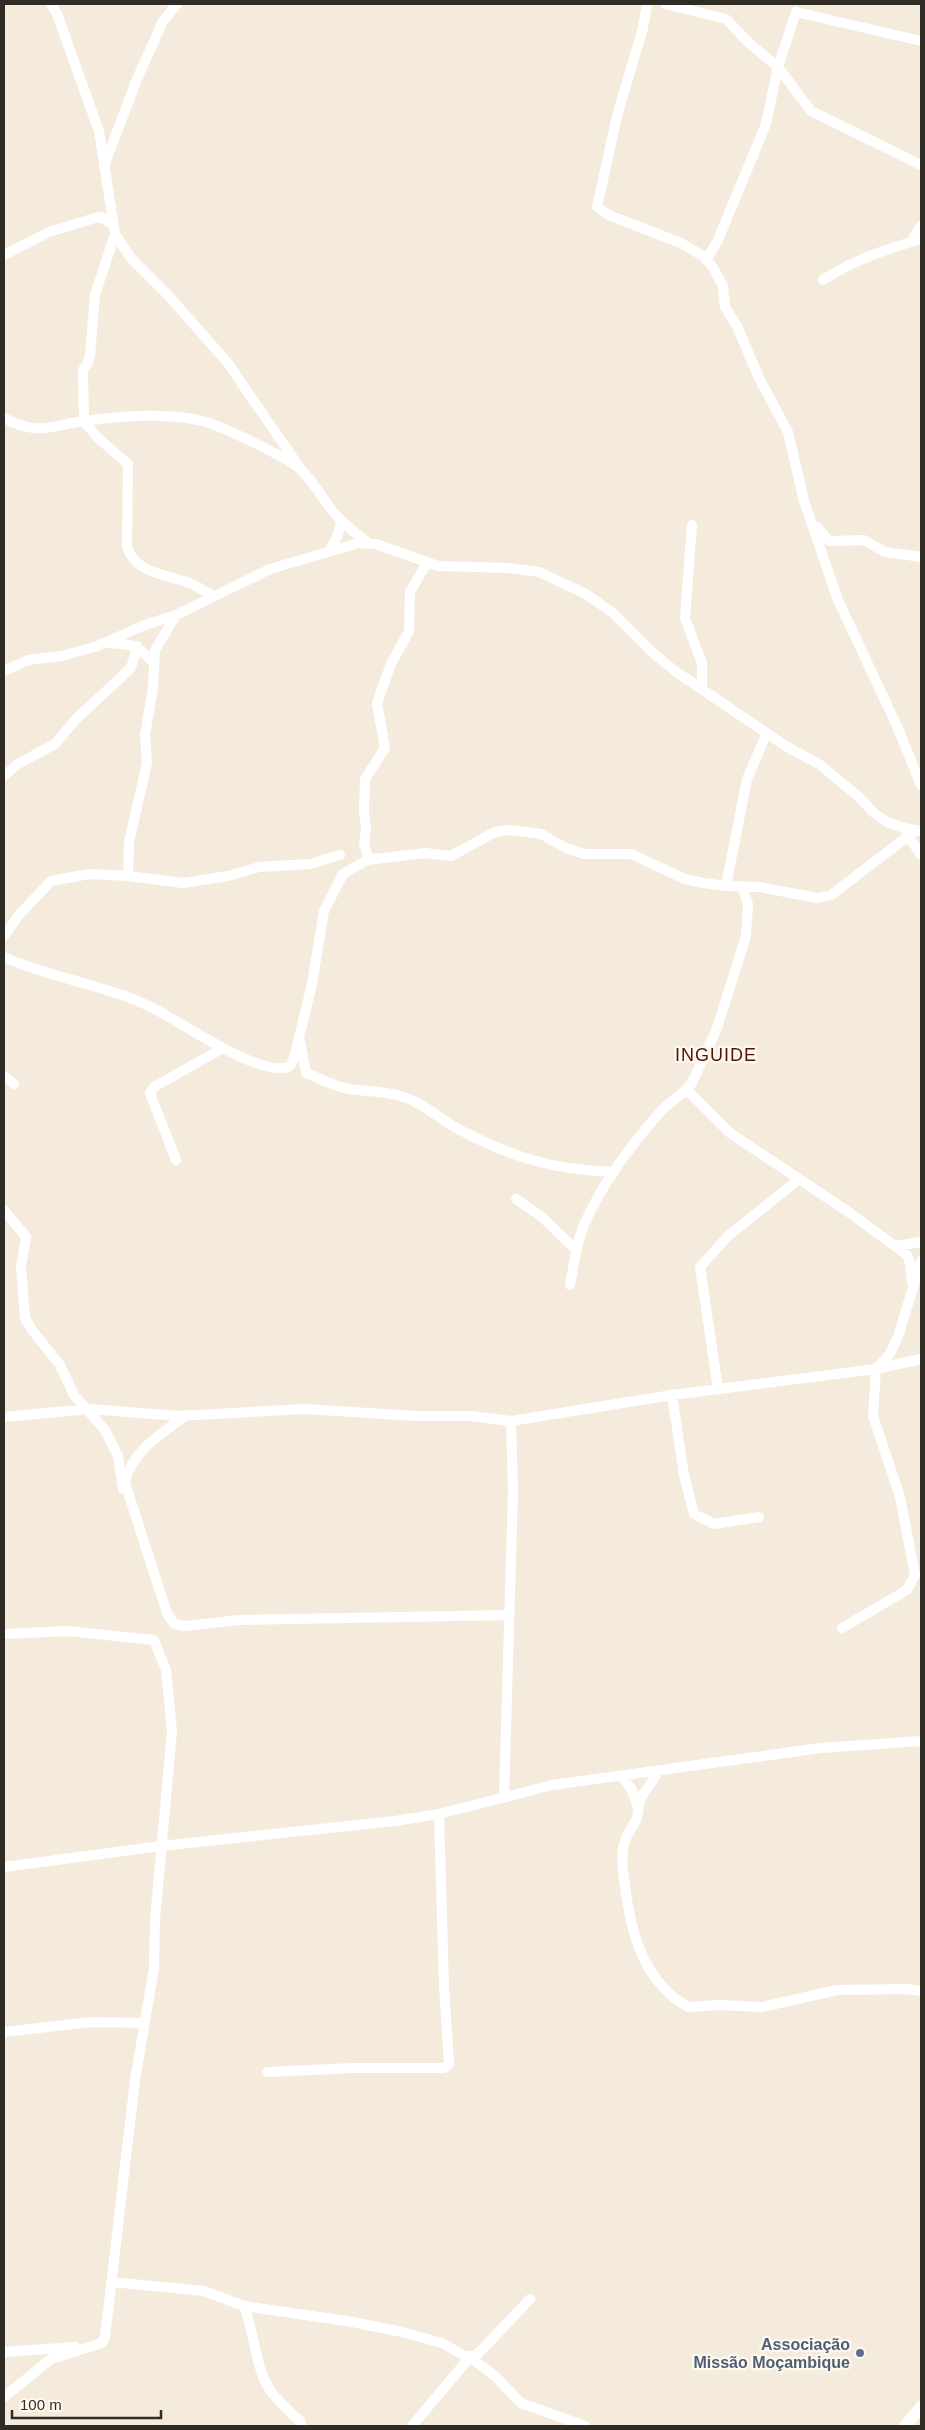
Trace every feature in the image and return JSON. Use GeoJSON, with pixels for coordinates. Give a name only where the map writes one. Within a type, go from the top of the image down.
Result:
{"type":"FeatureCollection","features":[{"type":"Feature","properties":{"kind":"street"},"geometry":{"type":"LineString","coordinates":[[52,4],[99,131],[114,230],[98,280],[94,300],[90,356],[82,374],[84,421],[98,438],[128,464],[127,548],[132,560],[148,570],[188,583],[213,596]]}},
{"type":"Feature","properties":{"kind":"street"},"geometry":{"type":"LineString","coordinates":[[104,167],[167,4]]}},
{"type":"Feature","properties":{"kind":"street"},"geometry":{"type":"LineString","coordinates":[[162,21],[177,4]]}},
{"type":"Feature","properties":{"kind":"street"},"geometry":{"type":"LineString","coordinates":[[660,4],[647,6],[643,28],[617,116],[597,207],[611,216],[681,243],[706,260],[723,286],[725,307],[737,326],[759,378],[788,432],[804,501],[847,622],[897,726],[921,785]]}},
{"type":"Feature","properties":{"kind":"street"},"geometry":{"type":"LineString","coordinates":[[665,4],[726,19],[750,44],[778,67],[811,111],[921,165]]}},
{"type":"Feature","properties":{"kind":"street"},"geometry":{"type":"LineString","coordinates":[[706,260],[718,240],[766,124],[778,67],[796,12],[921,41]]}},
{"type":"Feature","properties":{"kind":"street"},"geometry":{"type":"LineString","coordinates":[[4,254],[49,232],[98,217],[114,230],[130,257],[167,294],[227,362],[300,468],[341,521],[367,542],[427,563],[445,567],[525,570],[558,579],[586,594],[613,613],[675,672],[834,776],[880,818],[915,833]]}},
{"type":"Feature","properties":{"kind":"street"},"geometry":{"type":"LineString","coordinates":[[823,280],[850,264],[916,241],[921,226]]}},
{"type":"Feature","properties":{"kind":"street"},"geometry":{"type":"LineString","coordinates":[[4,418],[26,428],[36,430],[84,421],[159,416],[205,422],[268,450],[300,468]]}},
{"type":"Feature","properties":{"kind":"street"},"geometry":{"type":"LineString","coordinates":[[329,552],[338,535],[341,521]]}},
{"type":"Feature","properties":{"kind":"street"},"geometry":{"type":"LineString","coordinates":[[812,522],[829,541],[864,540],[885,552],[921,557]]}},
{"type":"Feature","properties":{"kind":"street"},"geometry":{"type":"LineString","coordinates":[[692,525],[686,618],[702,663],[702,689]]}},
{"type":"Feature","properties":{"kind":"street"},"geometry":{"type":"LineString","coordinates":[[4,671],[28,660],[62,656],[105,643],[145,625],[176,615],[270,569],[367,542]]}},
{"type":"Feature","properties":{"kind":"street"},"geometry":{"type":"LineString","coordinates":[[369,859],[364,844],[366,829],[364,810],[365,778],[385,748],[377,703],[394,658],[409,631],[410,592],[427,563]]}},
{"type":"Feature","properties":{"kind":"street"},"geometry":{"type":"LineString","coordinates":[[128,876],[131,834],[147,763],[146,735],[153,687],[153,663],[157,645],[176,615]]}},
{"type":"Feature","properties":{"kind":"street"},"geometry":{"type":"LineString","coordinates":[[105,643],[136,646],[142,649],[153,663]]}},
{"type":"Feature","properties":{"kind":"street"},"geometry":{"type":"LineString","coordinates":[[4,776],[18,764],[55,744],[76,719],[131,668],[136,646]]}},
{"type":"Feature","properties":{"kind":"street"},"geometry":{"type":"LineString","coordinates":[[726,886],[747,779],[767,733]]}},
{"type":"Feature","properties":{"kind":"street"},"geometry":{"type":"LineString","coordinates":[[4,957],[129,998],[164,1014],[223,1048],[250,1061],[285,1068],[292,1064],[312,984],[324,911],[343,874],[353,866],[369,859],[425,853],[451,856],[495,832],[510,830],[541,834],[566,848],[584,854],[631,854],[685,879],[726,886],[776,890],[810,898],[826,897],[865,871],[915,833]]}},
{"type":"Feature","properties":{"kind":"street"},"geometry":{"type":"LineString","coordinates":[[915,833],[921,855]]}},
{"type":"Feature","properties":{"kind":"street"},"geometry":{"type":"LineString","coordinates":[[4,936],[18,916],[51,881],[89,874],[128,876],[183,883],[228,876],[259,867],[310,864],[340,855]]}},
{"type":"Feature","properties":{"kind":"street"},"geometry":{"type":"LineString","coordinates":[[570,1285],[576,1250],[584,1225],[614,1172],[662,1110],[674,1097],[686,1090],[696,1075],[717,1028],[746,936],[748,904],[742,886]]}},
{"type":"Feature","properties":{"kind":"street"},"geometry":{"type":"LineString","coordinates":[[299,1036],[306,1073],[348,1089],[365,1090],[412,1100],[486,1144],[513,1154],[564,1169],[614,1172]]}},
{"type":"Feature","properties":{"kind":"street"},"geometry":{"type":"LineString","coordinates":[[176,1160],[150,1092],[154,1087],[223,1048]]}},
{"type":"Feature","properties":{"kind":"street"},"geometry":{"type":"LineString","coordinates":[[4,1076],[14,1084]]}},
{"type":"Feature","properties":{"kind":"street"},"geometry":{"type":"LineString","coordinates":[[686,1090],[730,1133],[907,1255],[910,1263],[912,1288]]}},
{"type":"Feature","properties":{"kind":"street"},"geometry":{"type":"LineString","coordinates":[[718,1389],[700,1266],[728,1236],[798,1180]]}},
{"type":"Feature","properties":{"kind":"street"},"geometry":{"type":"LineString","coordinates":[[516,1199],[542,1217],[576,1250]]}},
{"type":"Feature","properties":{"kind":"street"},"geometry":{"type":"LineString","coordinates":[[4,1210],[26,1237],[21,1267],[26,1321],[60,1365],[74,1395],[105,1430],[118,1456],[124,1492],[128,1470],[136,1457],[188,1415]]}},
{"type":"Feature","properties":{"kind":"street"},"geometry":{"type":"LineString","coordinates":[[895,1246],[921,1242]]}},
{"type":"Feature","properties":{"kind":"street"},"geometry":{"type":"LineString","coordinates":[[842,1628],[907,1590],[915,1575],[900,1497],[873,1416],[876,1369],[889,1354],[898,1337],[921,1261]]}},
{"type":"Feature","properties":{"kind":"street"},"geometry":{"type":"LineString","coordinates":[[4,1417],[89,1410],[155,1415],[188,1415],[305,1409],[415,1416],[470,1416],[511,1421],[672,1395],[876,1369],[921,1359]]}},
{"type":"Feature","properties":{"kind":"street"},"geometry":{"type":"LineString","coordinates":[[672,1395],[684,1476],[694,1514],[714,1524],[759,1517]]}},
{"type":"Feature","properties":{"kind":"street"},"geometry":{"type":"LineString","coordinates":[[504,1798],[513,1491],[511,1421]]}},
{"type":"Feature","properties":{"kind":"street"},"geometry":{"type":"LineString","coordinates":[[125,1483],[167,1613],[174,1624],[186,1626],[239,1620],[509,1615]]}},
{"type":"Feature","properties":{"kind":"street"},"geometry":{"type":"LineString","coordinates":[[4,1634],[67,1631],[154,1640],[166,1670],[172,1722],[154,1920],[154,1968],[144,2023],[105,2337],[102,2343],[51,2359],[4,2397]]}},
{"type":"Feature","properties":{"kind":"street"},"geometry":{"type":"LineString","coordinates":[[4,1867],[161,1846],[395,1821],[439,1814],[552,1785],[821,1748],[921,1741]]}},
{"type":"Feature","properties":{"kind":"street"},"geometry":{"type":"LineString","coordinates":[[657,1772],[654,1782],[640,1800],[638,1811],[625,1840],[621,1856],[628,1907],[641,1956],[661,1988],[688,2007],[719,2005],[762,2007],[838,1990],[906,1989],[921,1991]]}},
{"type":"Feature","properties":{"kind":"street"},"geometry":{"type":"LineString","coordinates":[[622,1776],[632,1790],[638,1811]]}},
{"type":"Feature","properties":{"kind":"street"},"geometry":{"type":"LineString","coordinates":[[267,2072],[353,2068],[444,2068],[449,2064],[444,1986],[439,1814]]}},
{"type":"Feature","properties":{"kind":"street"},"geometry":{"type":"LineString","coordinates":[[4,2032],[92,2022],[144,2023]]}},
{"type":"Feature","properties":{"kind":"street"},"geometry":{"type":"LineString","coordinates":[[111,2282],[204,2291],[244,2306],[353,2322],[402,2332],[442,2343],[470,2357],[496,2377],[521,2403],[585,2426]]}},
{"type":"Feature","properties":{"kind":"street"},"geometry":{"type":"LineString","coordinates":[[412,2426],[470,2357],[476,2356],[530,2298]]}},
{"type":"Feature","properties":{"kind":"street"},"geometry":{"type":"LineString","coordinates":[[244,2306],[253,2329],[264,2378],[275,2396],[301,2422],[301,2426]]}},
{"type":"Feature","properties":{"kind":"street"},"geometry":{"type":"LineString","coordinates":[[4,2352],[94,2345]]}},
{"type":"Feature","properties":{"kind":"street"},"geometry":{"type":"LineString","coordinates":[[905,2426],[921,2407]]}},
{"type":"Feature","properties":{"kind":"place","name":"Associação Missão Moçambique"},"geometry":{"type":"Point","coordinates":[860,2353]}},
{"type":"Feature","properties":{"kind":"district","name":"INGUIDE"},"geometry":{"type":"Point","coordinates":[716,1055]}}]}
